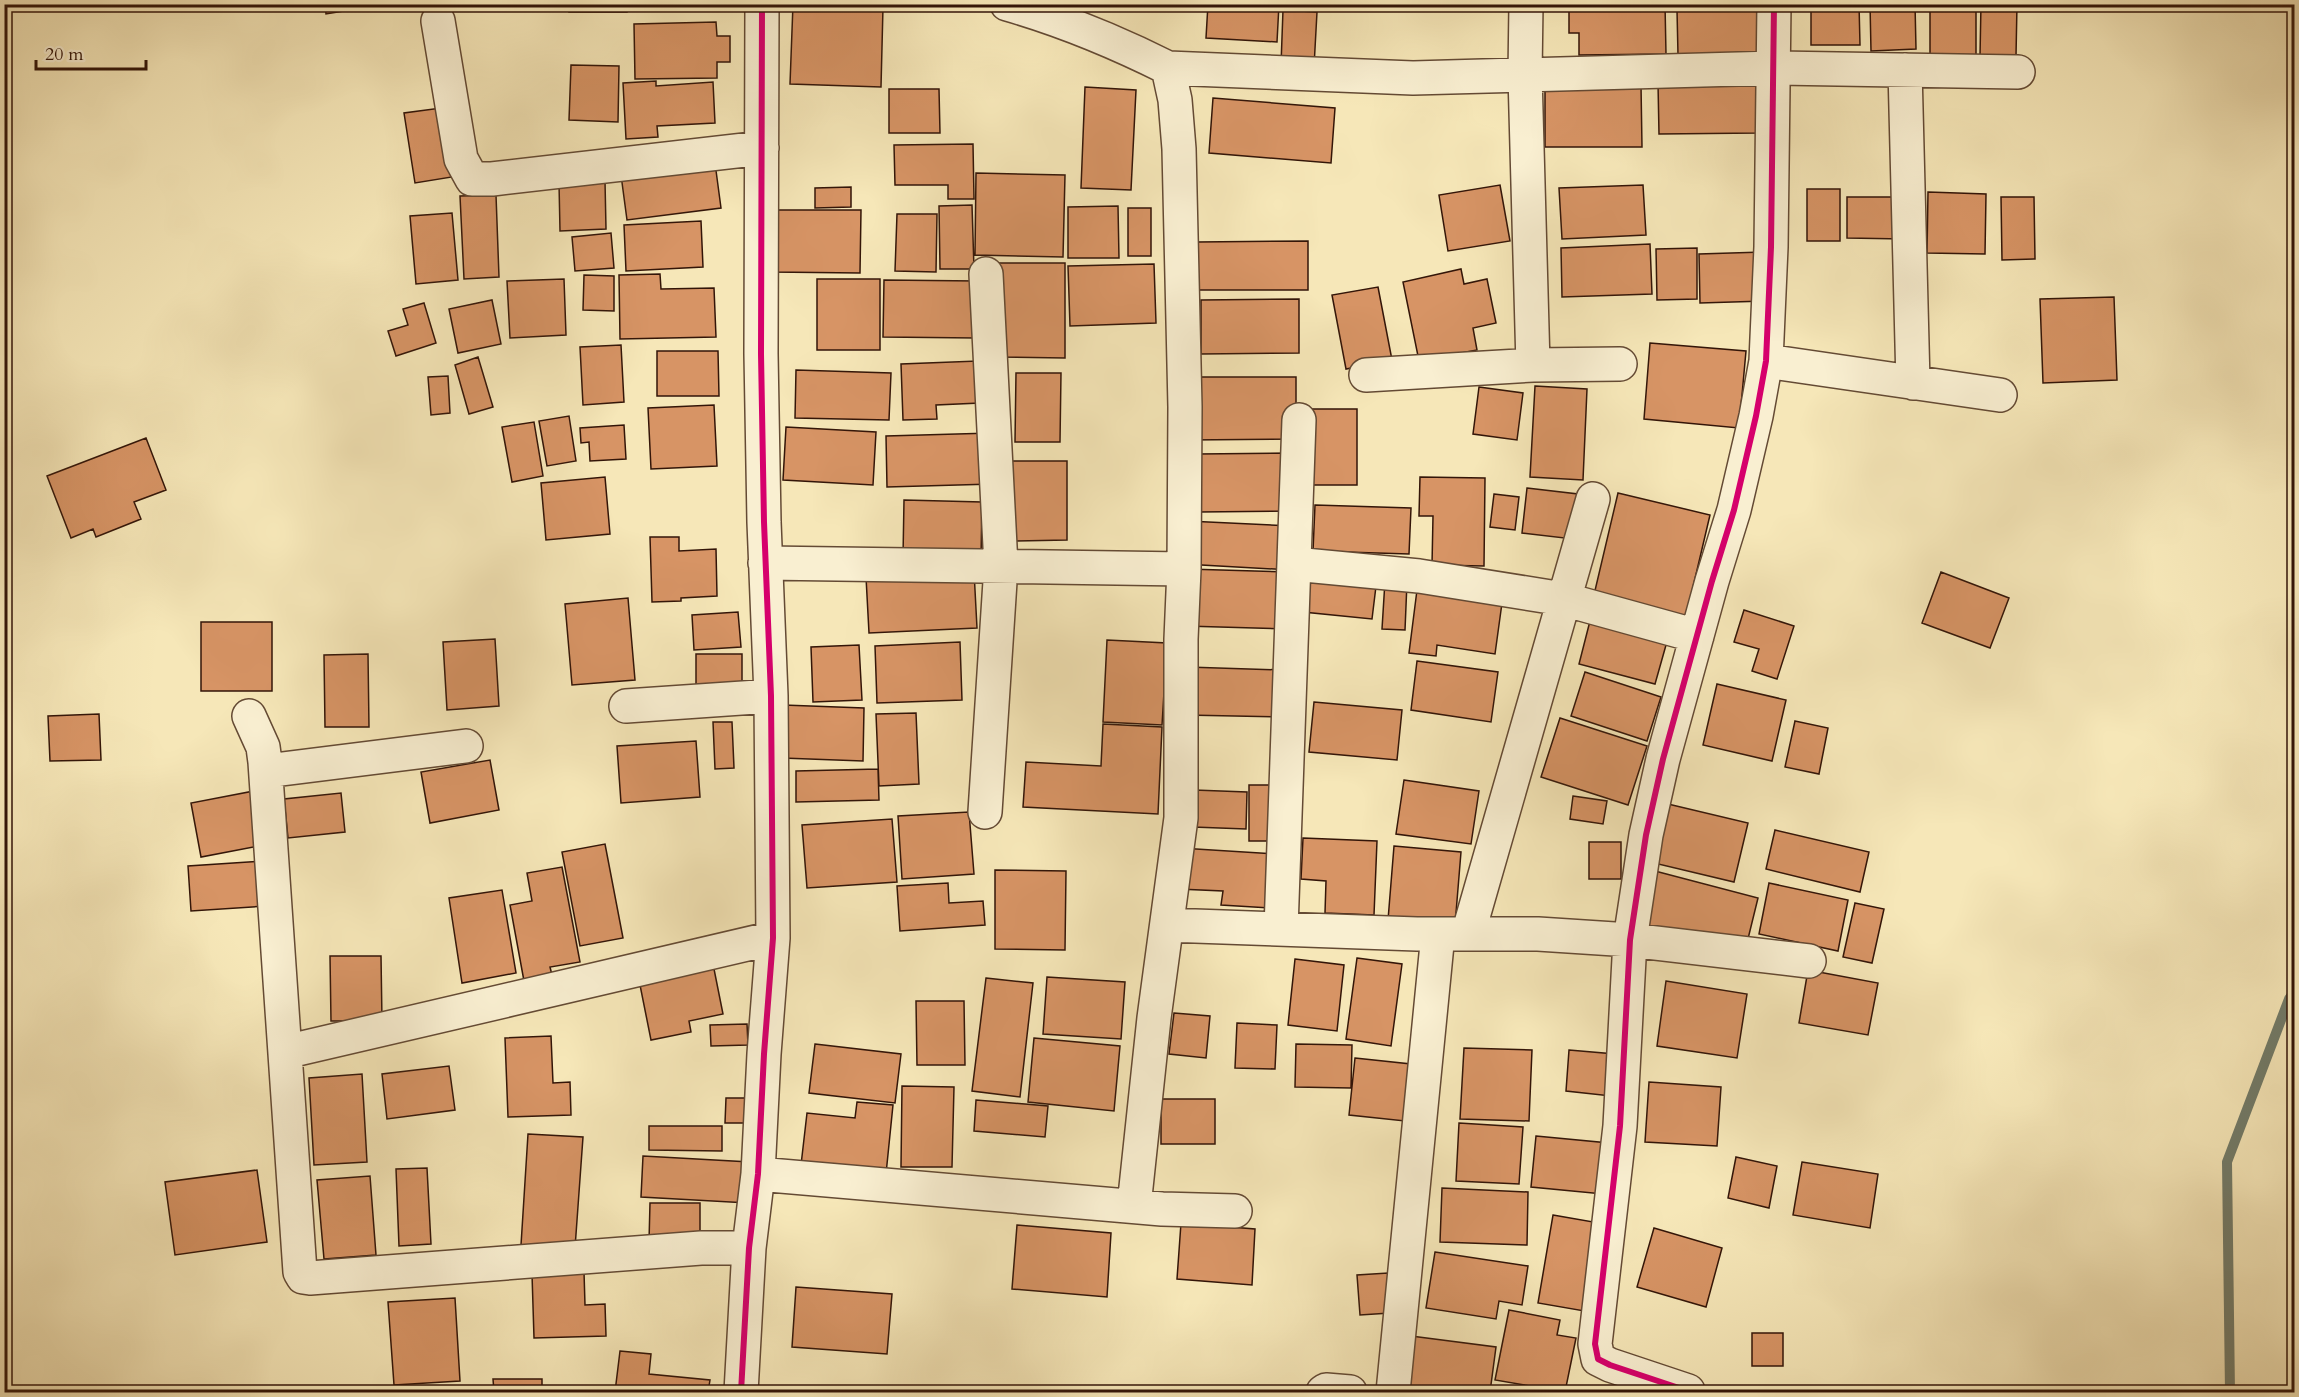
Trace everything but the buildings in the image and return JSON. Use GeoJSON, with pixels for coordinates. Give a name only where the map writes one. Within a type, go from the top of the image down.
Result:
{"type":"FeatureCollection","features":[{"type":"Feature","properties":{"kind":"street"},"geometry":{"type":"LineString","coordinates":[[741,1392],[749,1248],[758,1174],[773,938],[771,696],[760,354],[762,4]]}},
{"type":"Feature","properties":{"kind":"street"},"geometry":{"type":"LineString","coordinates":[[1007,4],[1039,13],[1088,32],[1168,68],[1413,78],[1774,68],[2018,72]]}},
{"type":"Feature","properties":{"kind":"street"},"geometry":{"type":"LineString","coordinates":[[1526,4],[1533,365]]}},
{"type":"Feature","properties":{"kind":"street"},"geometry":{"type":"LineString","coordinates":[[1688,1391],[1598,1359],[1595,1344],[1620,1126],[1630,940],[1646,835],[1663,759],[1734,510],[1756,416],[1766,360],[1771,248],[1773,4]]}},
{"type":"Feature","properties":{"kind":"street"},"geometry":{"type":"LineString","coordinates":[[438,21],[461,159],[472,179],[492,179],[762,148]]}},
{"type":"Feature","properties":{"kind":"street"},"geometry":{"type":"LineString","coordinates":[[1134,1206],[1138,1192],[1154,1018],[1181,818],[1185,407],[1179,149],[1175,100],[1168,68]]}},
{"type":"Feature","properties":{"kind":"street"},"geometry":{"type":"LineString","coordinates":[[1905,70],[1913,382]]}},
{"type":"Feature","properties":{"kind":"street"},"geometry":{"type":"LineString","coordinates":[[985,812],[1001,566],[986,274]]}},
{"type":"Feature","properties":{"kind":"street"},"geometry":{"type":"LineString","coordinates":[[1766,360],[2000,395]]}},
{"type":"Feature","properties":{"kind":"street"},"geometry":{"type":"LineString","coordinates":[[1366,375],[1533,365],[1620,364]]}},
{"type":"Feature","properties":{"kind":"street"},"geometry":{"type":"LineString","coordinates":[[1281,929],[1299,420]]}},
{"type":"Feature","properties":{"kind":"street"},"geometry":{"type":"LineString","coordinates":[[1393,1392],[1453,934],[1563,599],[1593,499]]}},
{"type":"Feature","properties":{"kind":"street"},"geometry":{"type":"LineString","coordinates":[[765,563],[1184,569]]}},
{"type":"Feature","properties":{"kind":"street"},"geometry":{"type":"LineString","coordinates":[[1294,564],[1419,576],[1563,599],[1697,636]]}},
{"type":"Feature","properties":{"kind":"street"},"geometry":{"type":"LineString","coordinates":[[626,706],[771,696]]}},
{"type":"Feature","properties":{"kind":"street"},"geometry":{"type":"LineString","coordinates":[[249,716],[263,747],[266,771],[300,1272],[303,1276],[310,1278],[701,1248],[749,1248]]}},
{"type":"Feature","properties":{"kind":"street"},"geometry":{"type":"LineString","coordinates":[[266,771],[465,746]]}},
{"type":"Feature","properties":{"kind":"street"},"geometry":{"type":"LineString","coordinates":[[1167,925],[1453,934],[1538,934],[1630,940],[1809,961]]}},
{"type":"Feature","properties":{"kind":"street"},"geometry":{"type":"LineString","coordinates":[[285,1052],[773,938]]}},
{"type":"Feature","properties":{"kind":"street"},"geometry":{"type":"LineString","coordinates":[[758,1174],[1134,1206],[1235,1211]]}},
{"type":"Feature","properties":{"kind":"street"},"geometry":{"type":"LineString","coordinates":[[1323,1392],[1329,1390],[1350,1392]]}},
{"type":"Feature","properties":{"kind":"waterway"},"geometry":{"type":"LineString","coordinates":[[2230,1392],[2227,1162],[2289,999],[2294,992]]}},
{"type":"Feature","properties":{"kind":"cycle path"},"geometry":{"type":"LineString","coordinates":[[741,1392],[749,1248],[758,1174],[773,938],[771,696],[764,522],[761,354],[762,4]]}},
{"type":"Feature","properties":{"kind":"cycle path"},"geometry":{"type":"LineString","coordinates":[[1688,1391],[1598,1359],[1595,1344],[1620,1126],[1630,940],[1646,835],[1663,759],[1734,510],[1766,361],[1771,247],[1774,4]]}}]}
